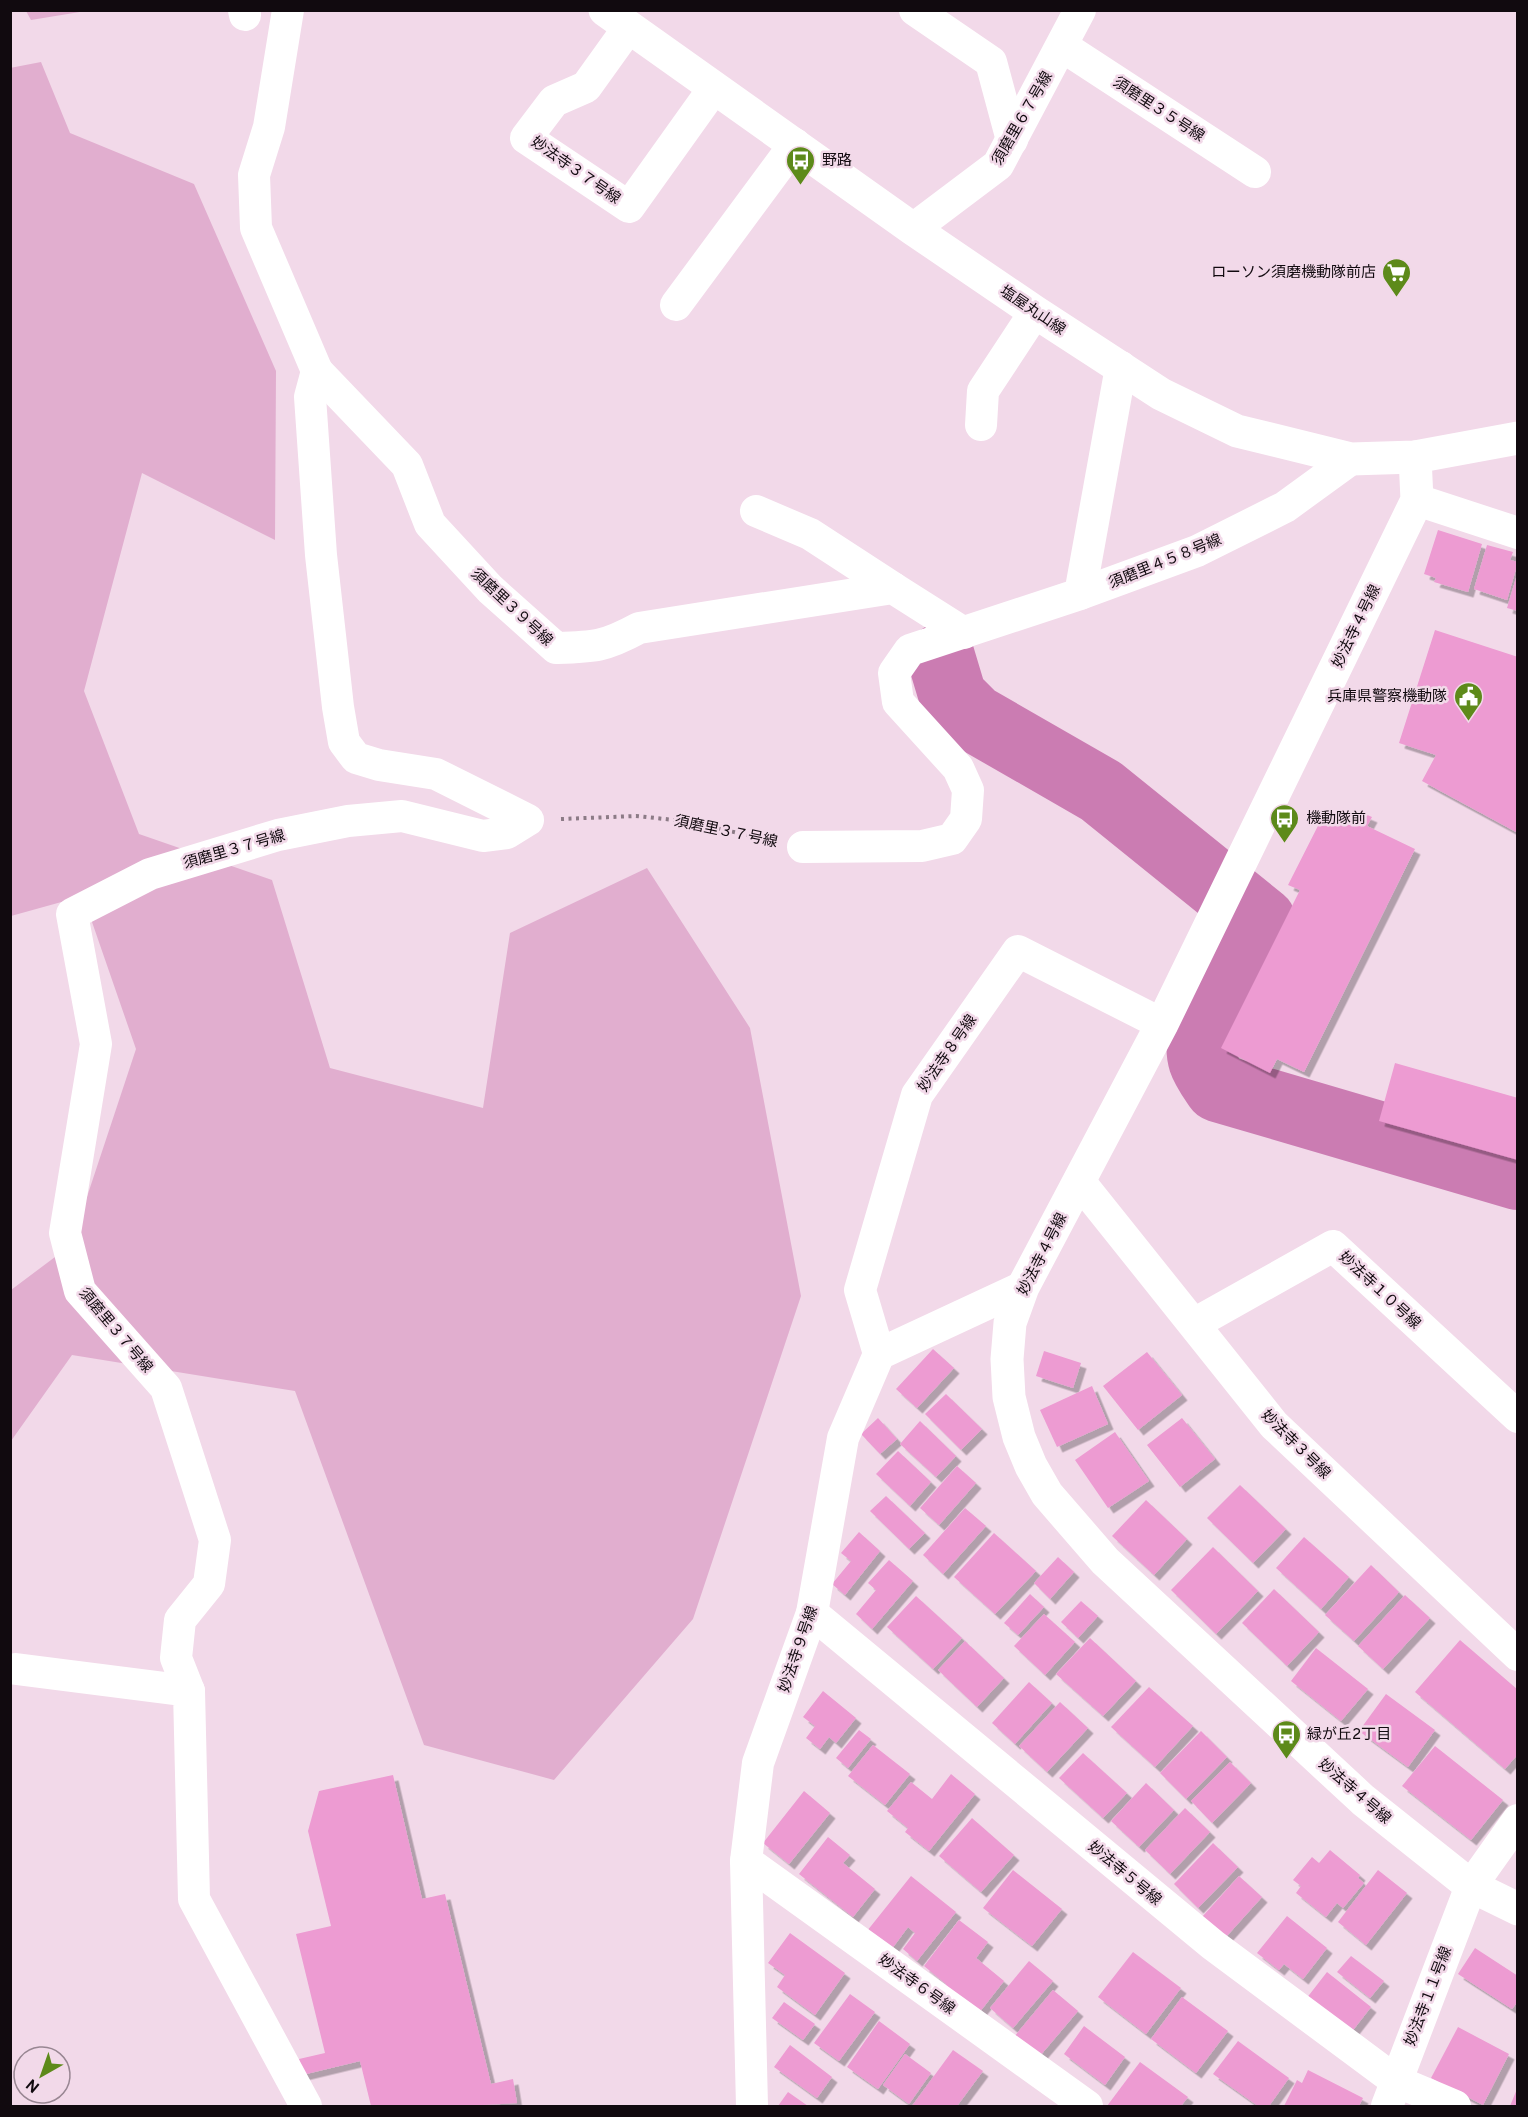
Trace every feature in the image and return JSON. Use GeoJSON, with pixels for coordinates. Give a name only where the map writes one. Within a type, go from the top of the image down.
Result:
{"type":"FeatureCollection","features":[{"type":"Feature","properties":{"kind":"street"},"geometry":{"type":"LineString","coordinates":[[288,10],[269,127],[254,175],[256,228],[317,371],[310,397],[320,532],[338,707],[344,742],[356,758],[379,765],[436,774],[528,820]]}},
{"type":"Feature","properties":{"kind":"street"},"geometry":{"type":"LineString","coordinates":[[915,10],[991,62],[1012,140]]}},
{"type":"Feature","properties":{"kind":"street","name":"須磨里６７号線"},"geometry":{"type":"LineString","coordinates":[[913,229],[998,165],[1080,10]]}},
{"type":"Feature","properties":{"kind":"street","name":"塩屋丸山線"},"geometry":{"type":"LineString","coordinates":[[617,19],[913,229],[1035,312],[1161,394],[1237,431],[1282,444],[1352,459],[1415,457],[1518,438]]}},
{"type":"Feature","properties":{"kind":"street","name":"妙法寺３７号線"},"geometry":{"type":"LineString","coordinates":[[617,19],[586,87],[555,101],[526,138],[629,207],[714,88]]}},
{"type":"Feature","properties":{"kind":"street","name":"須磨里３５号線"},"geometry":{"type":"LineString","coordinates":[[1062,46],[1255,172]]}},
{"type":"Feature","properties":{"kind":"street"},"geometry":{"type":"LineString","coordinates":[[676,305],[795,144]]}},
{"type":"Feature","properties":{"kind":"street"},"geometry":{"type":"LineString","coordinates":[[981,425],[983,391],[1035,312]]}},
{"type":"Feature","properties":{"kind":"street"},"geometry":{"type":"LineString","coordinates":[[1080,594],[1121,368]]}},
{"type":"Feature","properties":{"kind":"street","name":"須磨里３９号線"},"geometry":{"type":"LineString","coordinates":[[317,371],[408,465],[430,524],[490,589],[556,648],[589,649],[616,640],[639,628],[894,588]]}},
{"type":"Feature","properties":{"kind":"street","name":"妙法寺４号線"},"geometry":{"type":"LineString","coordinates":[[1415,457],[1417,500],[1162,1023],[1023,1287],[1010,1323],[1007,1359],[1009,1397],[1019,1437],[1031,1466],[1047,1494],[1105,1561],[1354,1792],[1471,1886],[1518,1909]]}},
{"type":"Feature","properties":{"kind":"street","name":"須磨里４５８号線"},"geometry":{"type":"LineString","coordinates":[[964,633],[1080,594],[1216,541],[1285,507],[1352,459]]}},
{"type":"Feature","properties":{"kind":"street"},"geometry":{"type":"LineString","coordinates":[[1417,500],[1518,533]]}},
{"type":"Feature","properties":{"kind":"street"},"geometry":{"type":"LineString","coordinates":[[756,511],[810,534],[964,633]]}},
{"type":"Feature","properties":{"kind":"street"},"geometry":{"type":"LineString","coordinates":[[803,847],[922,846],[952,839],[966,819],[968,790],[958,768],[898,702],[894,673],[910,650],[964,633]]}},
{"type":"Feature","properties":{"kind":"street","name":"須磨里３７号線"},"geometry":{"type":"LineString","coordinates":[[189,1691],[176,1659],[180,1620],[209,1584],[216,1540],[165,1388],[80,1291],[65,1233],[96,1044],[72,914],[150,874],[278,835],[348,821],[402,816],[483,836],[507,833],[528,820]]}},
{"type":"Feature","properties":{"kind":"street","name":"妙法寺８号線"},"geometry":{"type":"LineString","coordinates":[[879,1354],[860,1290],[917,1095],[1018,951],[1162,1023]]}},
{"type":"Feature","properties":{"kind":"street","name":"妙法寺３号線"},"geometry":{"type":"LineString","coordinates":[[1079,1181],[1274,1425],[1518,1655]]}},
{"type":"Feature","properties":{"kind":"street","name":"妙法寺１０号線"},"geometry":{"type":"LineString","coordinates":[[1194,1324],[1333,1246],[1518,1417]]}},
{"type":"Feature","properties":{"kind":"street"},"geometry":{"type":"LineString","coordinates":[[879,1354],[1023,1287]]}},
{"type":"Feature","properties":{"kind":"street","name":"妙法寺９号線"},"geometry":{"type":"LineString","coordinates":[[752,2106],[746,1861],[758,1762],[813,1613],[843,1438],[879,1354]]}},
{"type":"Feature","properties":{"kind":"street","name":"妙法寺５号線"},"geometry":{"type":"LineString","coordinates":[[813,1613],[1391,2094],[1455,2106]]}},
{"type":"Feature","properties":{"kind":"street"},"geometry":{"type":"LineString","coordinates":[[16,1669],[189,1691],[194,1899],[306,2106]]}},
{"type":"Feature","properties":{"kind":"street"},"geometry":{"type":"LineString","coordinates":[[1471,1886],[1518,1820]]}},
{"type":"Feature","properties":{"kind":"street","name":"妙法寺６号線"},"geometry":{"type":"LineString","coordinates":[[746,1861],[1087,2106]]}},
{"type":"Feature","properties":{"kind":"street","name":"妙法寺１１号線"},"geometry":{"type":"LineString","coordinates":[[1391,2094],[1471,1886]]}},
{"type":"Feature","properties":{"kind":"path","name":"須磨里３７号線"},"geometry":{"type":"LineString","coordinates":[[528,820],[636,816],[684,821],[803,847]]}},
{"type":"Feature","properties":{"kind":"shaded area"},"geometry":{"type":"Polygon","coordinates":[[[26,11],[86,11],[31,20],[26,11]]]}},
{"type":"Feature","properties":{"kind":"shaded area"},"geometry":{"type":"Polygon","coordinates":[[[41,62],[70,133],[194,184],[276,371],[275,540],[142,473],[84,691],[139,834],[272,880],[330,1068],[483,1108],[510,933],[647,868],[750,1028],[801,1296],[693,1619],[554,1780],[424,1745],[295,1391],[72,1355],[11,1441],[11,1290],[71,1245],[136,1049],[83,896],[11,916],[10,68],[41,62]]]}},
{"type":"Feature","properties":{"kind":"building"},"geometry":{"type":"Polygon","coordinates":[[[1438,530],[1482,544],[1468,592],[1434,582],[1436,578],[1424,574],[1438,530]]]}},
{"type":"Feature","properties":{"kind":"building"},"geometry":{"type":"Polygon","coordinates":[[[1487,545],[1513,552],[1510,560],[1518,562],[1507,600],[1474,589],[1487,545]]]}},
{"type":"Feature","properties":{"kind":"building"},"geometry":{"type":"Polygon","coordinates":[[[1518,575],[1518,611],[1507,608],[1518,575]]]}},
{"type":"Feature","properties":{"kind":"building"},"geometry":{"type":"Polygon","coordinates":[[[1435,630],[1518,657],[1518,833],[1422,781],[1436,755],[1399,743],[1435,630]]]}},
{"type":"Feature","properties":{"kind":"building"},"geometry":{"type":"Polygon","coordinates":[[[1326,810],[1354,824],[1360,812],[1372,817],[1367,826],[1415,849],[1304,1072],[1277,1059],[1270,1073],[1221,1048],[1300,890],[1288,885],[1326,810]]]}},
{"type":"Feature","properties":{"kind":"building"},"geometry":{"type":"Polygon","coordinates":[[[1395,1063],[1518,1098],[1518,1160],[1379,1121],[1395,1063]]]}},
{"type":"Feature","properties":{"kind":"building"},"geometry":{"type":"Polygon","coordinates":[[[933,1349],[954,1368],[917,1408],[896,1389],[933,1349]]]}},
{"type":"Feature","properties":{"kind":"building"},"geometry":{"type":"Polygon","coordinates":[[[1044,1351],[1081,1363],[1073,1388],[1036,1376],[1044,1351]]]}},
{"type":"Feature","properties":{"kind":"building"},"geometry":{"type":"Polygon","coordinates":[[[1147,1352],[1182,1395],[1138,1430],[1103,1386],[1147,1352]]]}},
{"type":"Feature","properties":{"kind":"building"},"geometry":{"type":"Polygon","coordinates":[[[1092,1386],[1108,1424],[1057,1447],[1040,1410],[1092,1386]]]}},
{"type":"Feature","properties":{"kind":"building"},"geometry":{"type":"Polygon","coordinates":[[[946,1394],[982,1429],[961,1450],[925,1414],[946,1394]]]}},
{"type":"Feature","properties":{"kind":"building"},"geometry":{"type":"Polygon","coordinates":[[[878,1418],[897,1439],[880,1454],[861,1434],[878,1418]]]}},
{"type":"Feature","properties":{"kind":"building"},"geometry":{"type":"Polygon","coordinates":[[[1182,1418],[1215,1459],[1180,1487],[1147,1445],[1182,1418]]]}},
{"type":"Feature","properties":{"kind":"building"},"geometry":{"type":"Polygon","coordinates":[[[920,1421],[956,1456],[936,1477],[900,1444],[920,1421]]]}},
{"type":"Feature","properties":{"kind":"building"},"geometry":{"type":"Polygon","coordinates":[[[1115,1432],[1149,1481],[1108,1508],[1075,1460],[1115,1432]]]}},
{"type":"Feature","properties":{"kind":"building"},"geometry":{"type":"Polygon","coordinates":[[[898,1451],[931,1482],[910,1506],[876,1474],[898,1451]]]}},
{"type":"Feature","properties":{"kind":"building"},"geometry":{"type":"Polygon","coordinates":[[[957,1466],[976,1483],[939,1525],[920,1508],[957,1466]]]}},
{"type":"Feature","properties":{"kind":"building"},"geometry":{"type":"Polygon","coordinates":[[[1240,1485],[1286,1529],[1253,1563],[1207,1518],[1240,1485]]]}},
{"type":"Feature","properties":{"kind":"building"},"geometry":{"type":"Polygon","coordinates":[[[886,1496],[925,1533],[909,1549],[870,1511],[886,1496]]]}},
{"type":"Feature","properties":{"kind":"building"},"geometry":{"type":"Polygon","coordinates":[[[1146,1500],[1187,1539],[1154,1575],[1112,1536],[1146,1500]]]}},
{"type":"Feature","properties":{"kind":"building"},"geometry":{"type":"Polygon","coordinates":[[[965,1508],[986,1526],[943,1574],[923,1555],[965,1508]]]}},
{"type":"Feature","properties":{"kind":"building"},"geometry":{"type":"Polygon","coordinates":[[[859,1532],[880,1551],[845,1595],[832,1584],[851,1561],[841,1553],[859,1532]]]}},
{"type":"Feature","properties":{"kind":"building"},"geometry":{"type":"Polygon","coordinates":[[[994,1533],[1036,1571],[995,1614],[954,1577],[994,1533]]]}},
{"type":"Feature","properties":{"kind":"building"},"geometry":{"type":"Polygon","coordinates":[[[1304,1537],[1349,1577],[1321,1609],[1276,1568],[1304,1537]]]}},
{"type":"Feature","properties":{"kind":"building"},"geometry":{"type":"Polygon","coordinates":[[[1213,1547],[1258,1591],[1216,1634],[1171,1590],[1213,1547]]]}},
{"type":"Feature","properties":{"kind":"building"},"geometry":{"type":"Polygon","coordinates":[[[1058,1557],[1074,1572],[1050,1599],[1034,1583],[1058,1557]]]}},
{"type":"Feature","properties":{"kind":"building"},"geometry":{"type":"Polygon","coordinates":[[[889,1560],[913,1581],[872,1629],[856,1614],[876,1590],[868,1583],[889,1560]]]}},
{"type":"Feature","properties":{"kind":"building"},"geometry":{"type":"Polygon","coordinates":[[[1371,1565],[1399,1592],[1354,1641],[1325,1615],[1371,1565]]]}},
{"type":"Feature","properties":{"kind":"building"},"geometry":{"type":"Polygon","coordinates":[[[1274,1589],[1319,1632],[1287,1666],[1242,1623],[1274,1589]]]}},
{"type":"Feature","properties":{"kind":"building"},"geometry":{"type":"Polygon","coordinates":[[[1030,1594],[1044,1607],[1018,1635],[1004,1623],[1030,1594]]]}},
{"type":"Feature","properties":{"kind":"building"},"geometry":{"type":"Polygon","coordinates":[[[1405,1595],[1430,1618],[1383,1669],[1358,1646],[1405,1595]]]}},
{"type":"Feature","properties":{"kind":"building"},"geometry":{"type":"Polygon","coordinates":[[[916,1596],[962,1638],[933,1669],[887,1627],[916,1596]]]}},
{"type":"Feature","properties":{"kind":"building"},"geometry":{"type":"Polygon","coordinates":[[[1081,1601],[1098,1616],[1078,1638],[1061,1622],[1081,1601]]]}},
{"type":"Feature","properties":{"kind":"building"},"geometry":{"type":"Polygon","coordinates":[[[1044,1614],[1075,1642],[1045,1675],[1014,1646],[1044,1614]]]}},
{"type":"Feature","properties":{"kind":"building"},"geometry":{"type":"Polygon","coordinates":[[[1090,1638],[1136,1681],[1103,1716],[1056,1674],[1090,1638]]]}},
{"type":"Feature","properties":{"kind":"building"},"geometry":{"type":"Polygon","coordinates":[[[1460,1640],[1518,1690],[1518,1754],[1505,1769],[1415,1692],[1460,1640]]]}},
{"type":"Feature","properties":{"kind":"building"},"geometry":{"type":"Polygon","coordinates":[[[965,1641],[1004,1678],[977,1707],[938,1670],[965,1641]]]}},
{"type":"Feature","properties":{"kind":"building"},"geometry":{"type":"Polygon","coordinates":[[[1316,1648],[1368,1689],[1341,1721],[1291,1681],[1316,1648]]]}},
{"type":"Feature","properties":{"kind":"building"},"geometry":{"type":"Polygon","coordinates":[[[1029,1682],[1052,1703],[1015,1744],[992,1723],[1029,1682]]]}},
{"type":"Feature","properties":{"kind":"building"},"geometry":{"type":"Polygon","coordinates":[[[1149,1687],[1193,1726],[1155,1767],[1111,1727],[1149,1687]]]}},
{"type":"Feature","properties":{"kind":"building"},"geometry":{"type":"Polygon","coordinates":[[[823,1691],[856,1718],[836,1743],[829,1737],[820,1749],[806,1738],[815,1726],[803,1717],[823,1691]]]}},
{"type":"Feature","properties":{"kind":"building"},"geometry":{"type":"Polygon","coordinates":[[[1386,1694],[1435,1730],[1408,1767],[1359,1731],[1386,1694]]]}},
{"type":"Feature","properties":{"kind":"building"},"geometry":{"type":"Polygon","coordinates":[[[1060,1702],[1088,1728],[1047,1772],[1019,1746],[1060,1702]]]}},
{"type":"Feature","properties":{"kind":"building"},"geometry":{"type":"Polygon","coordinates":[[[859,1730],[871,1739],[848,1768],[836,1758],[859,1730]]]}},
{"type":"Feature","properties":{"kind":"building"},"geometry":{"type":"Polygon","coordinates":[[[1201,1731],[1227,1757],[1186,1799],[1160,1773],[1201,1731]]]}},
{"type":"Feature","properties":{"kind":"building"},"geometry":{"type":"Polygon","coordinates":[[[873,1745],[910,1774],[885,1805],[848,1776],[873,1745]]]}},
{"type":"Feature","properties":{"kind":"building"},"geometry":{"type":"Polygon","coordinates":[[[1435,1746],[1503,1800],[1471,1840],[1402,1786],[1435,1746]]]}},
{"type":"Feature","properties":{"kind":"building"},"geometry":{"type":"Polygon","coordinates":[[[1083,1753],[1127,1793],[1103,1818],[1059,1778],[1083,1753]]]}},
{"type":"Feature","properties":{"kind":"building"},"geometry":{"type":"Polygon","coordinates":[[[1230,1762],[1251,1783],[1212,1823],[1191,1801],[1230,1762]]]}},
{"type":"Feature","properties":{"kind":"building"},"geometry":{"type":"Polygon","coordinates":[[[951,1774],[975,1794],[929,1851],[905,1832],[908,1828],[887,1811],[911,1782],[932,1799],[951,1774]]]}},
{"type":"Feature","properties":{"kind":"building"},"geometry":{"type":"Polygon","coordinates":[[[393,1775],[422,1899],[445,1894],[491,2084],[513,2079],[517,2103],[464,2106],[371,2106],[360,2061],[302,2075],[299,2059],[325,2053],[296,1934],[331,1926],[308,1831],[319,1791],[393,1775]]]}},
{"type":"Feature","properties":{"kind":"building"},"geometry":{"type":"Polygon","coordinates":[[[1146,1783],[1174,1810],[1139,1847],[1111,1821],[1146,1783]]]}},
{"type":"Feature","properties":{"kind":"building"},"geometry":{"type":"Polygon","coordinates":[[[804,1791],[830,1813],[789,1864],[763,1843],[804,1791]]]}},
{"type":"Feature","properties":{"kind":"building"},"geometry":{"type":"Polygon","coordinates":[[[1185,1808],[1210,1832],[1170,1874],[1145,1850],[1185,1808]]]}},
{"type":"Feature","properties":{"kind":"building"},"geometry":{"type":"Polygon","coordinates":[[[972,1818],[1014,1855],[981,1892],[939,1856],[972,1818]]]}},
{"type":"Feature","properties":{"kind":"building"},"geometry":{"type":"Polygon","coordinates":[[[828,1837],[850,1855],[843,1863],[875,1889],[853,1917],[799,1874],[828,1837]]]}},
{"type":"Feature","properties":{"kind":"building"},"geometry":{"type":"Polygon","coordinates":[[[1213,1843],[1238,1867],[1198,1908],[1174,1884],[1213,1843]]]}},
{"type":"Feature","properties":{"kind":"building"},"geometry":{"type":"Polygon","coordinates":[[[1330,1850],[1360,1875],[1358,1878],[1364,1883],[1343,1908],[1337,1903],[1326,1917],[1296,1893],[1301,1886],[1293,1880],[1312,1857],[1319,1863],[1330,1850]]]}},
{"type":"Feature","properties":{"kind":"building"},"geometry":{"type":"Polygon","coordinates":[[[1013,1870],[1062,1909],[1032,1946],[983,1908],[1013,1870]]]}},
{"type":"Feature","properties":{"kind":"building"},"geometry":{"type":"Polygon","coordinates":[[[1378,1870],[1407,1893],[1366,1945],[1338,1922],[1378,1870]]]}},
{"type":"Feature","properties":{"kind":"building"},"geometry":{"type":"Polygon","coordinates":[[[911,1876],[956,1912],[917,1961],[903,1949],[915,1933],[908,1927],[891,1950],[867,1931],[911,1876]]]}},
{"type":"Feature","properties":{"kind":"building"},"geometry":{"type":"Polygon","coordinates":[[[1239,1876],[1262,1897],[1225,1938],[1202,1917],[1239,1876]]]}},
{"type":"Feature","properties":{"kind":"building"},"geometry":{"type":"Polygon","coordinates":[[[1287,1916],[1327,1948],[1303,1979],[1284,1964],[1279,1970],[1257,1953],[1287,1916]]]}},
{"type":"Feature","properties":{"kind":"building"},"geometry":{"type":"Polygon","coordinates":[[[959,1920],[988,1942],[976,1958],[1004,1981],[975,2018],[940,1991],[946,1984],[924,1966],[959,1920]]]}},
{"type":"Feature","properties":{"kind":"building"},"geometry":{"type":"Polygon","coordinates":[[[790,1933],[845,1973],[815,2015],[777,1987],[785,1975],[768,1963],[790,1933]]]}},
{"type":"Feature","properties":{"kind":"building"},"geometry":{"type":"Polygon","coordinates":[[[1475,1948],[1518,1976],[1518,2001],[1512,2009],[1458,1974],[1475,1948]]]}},
{"type":"Feature","properties":{"kind":"building"},"geometry":{"type":"Polygon","coordinates":[[[1133,1952],[1181,1988],[1146,2034],[1098,1997],[1133,1952]]]}},
{"type":"Feature","properties":{"kind":"building"},"geometry":{"type":"Polygon","coordinates":[[[1351,1956],[1384,1981],[1370,1998],[1337,1972],[1351,1956]]]}},
{"type":"Feature","properties":{"kind":"building"},"geometry":{"type":"Polygon","coordinates":[[[1029,1961],[1053,1981],[1013,2028],[990,2008],[1029,1961]]]}},
{"type":"Feature","properties":{"kind":"building"},"geometry":{"type":"Polygon","coordinates":[[[1327,1972],[1371,2007],[1350,2034],[1306,1999],[1327,1972]]]}},
{"type":"Feature","properties":{"kind":"building"},"geometry":{"type":"Polygon","coordinates":[[[1053,1990],[1078,2011],[1039,2057],[1014,2037],[1053,1990]]]}},
{"type":"Feature","properties":{"kind":"building"},"geometry":{"type":"Polygon","coordinates":[[[850,1994],[875,2012],[839,2061],[814,2043],[850,1994]]]}},
{"type":"Feature","properties":{"kind":"building"},"geometry":{"type":"Polygon","coordinates":[[[1182,1997],[1228,2031],[1196,2073],[1151,2039],[1182,1997]]]}},
{"type":"Feature","properties":{"kind":"building"},"geometry":{"type":"Polygon","coordinates":[[[784,2002],[815,2024],[803,2040],[772,2018],[784,2002]]]}},
{"type":"Feature","properties":{"kind":"building"},"geometry":{"type":"Polygon","coordinates":[[[879,2021],[910,2044],[878,2089],[847,2067],[879,2021]]]}},
{"type":"Feature","properties":{"kind":"building"},"geometry":{"type":"Polygon","coordinates":[[[1084,2026],[1125,2057],[1105,2085],[1064,2054],[1084,2026]]]}},
{"type":"Feature","properties":{"kind":"building"},"geometry":{"type":"Polygon","coordinates":[[[1458,2027],[1509,2054],[1483,2105],[1431,2078],[1458,2027]]]}},
{"type":"Feature","properties":{"kind":"building"},"geometry":{"type":"Polygon","coordinates":[[[1238,2041],[1289,2078],[1269,2106],[1258,2106],[1213,2074],[1238,2041]]]}},
{"type":"Feature","properties":{"kind":"building"},"geometry":{"type":"Polygon","coordinates":[[[790,2045],[832,2077],[817,2098],[774,2067],[790,2045]]]}},
{"type":"Feature","properties":{"kind":"building"},"geometry":{"type":"Polygon","coordinates":[[[953,2050],[983,2071],[957,2106],[912,2106],[953,2050]]]}},
{"type":"Feature","properties":{"kind":"building"},"geometry":{"type":"Polygon","coordinates":[[[905,2054],[931,2073],[909,2104],[883,2085],[905,2054]]]}},
{"type":"Feature","properties":{"kind":"building"},"geometry":{"type":"Polygon","coordinates":[[[1140,2062],[1188,2097],[1181,2106],[1107,2106],[1140,2062]]]}},
{"type":"Feature","properties":{"kind":"building"},"geometry":{"type":"Polygon","coordinates":[[[1308,2070],[1363,2098],[1359,2106],[1284,2106],[1297,2080],[1302,2083],[1308,2070]]]}},
{"type":"Feature","properties":{"kind":"building"},"geometry":{"type":"Polygon","coordinates":[[[1517,2089],[1518,2106],[1510,2106],[1517,2089]]]}},
{"type":"Feature","properties":{"kind":"building"},"geometry":{"type":"Polygon","coordinates":[[[788,2092],[808,2106],[778,2106],[788,2092]]]}},
{"type":"Feature","properties":{"kind":"waterway"},"geometry":{"type":"LineString","coordinates":[[941,657],[953,697],[974,718],[1101,791],[1262,921],[1202,1034],[1201,1057],[1218,1088],[1518,1176]]}},
{"type":"Feature","properties":{"kind":"place","name":"野路"},"geometry":{"type":"Point","coordinates":[801,186]}},
{"type":"Feature","properties":{"kind":"place","name":"ローソン須磨機動隊前店"},"geometry":{"type":"Point","coordinates":[1397,298]}},
{"type":"Feature","properties":{"kind":"place","name":"兵庫県警察機動隊"},"geometry":{"type":"Point","coordinates":[1468,722]}},
{"type":"Feature","properties":{"kind":"place","name":"機動隊前"},"geometry":{"type":"Point","coordinates":[1285,844]}},
{"type":"Feature","properties":{"kind":"place","name":"緑が丘2丁目"},"geometry":{"type":"Point","coordinates":[1286,1760]}}]}
